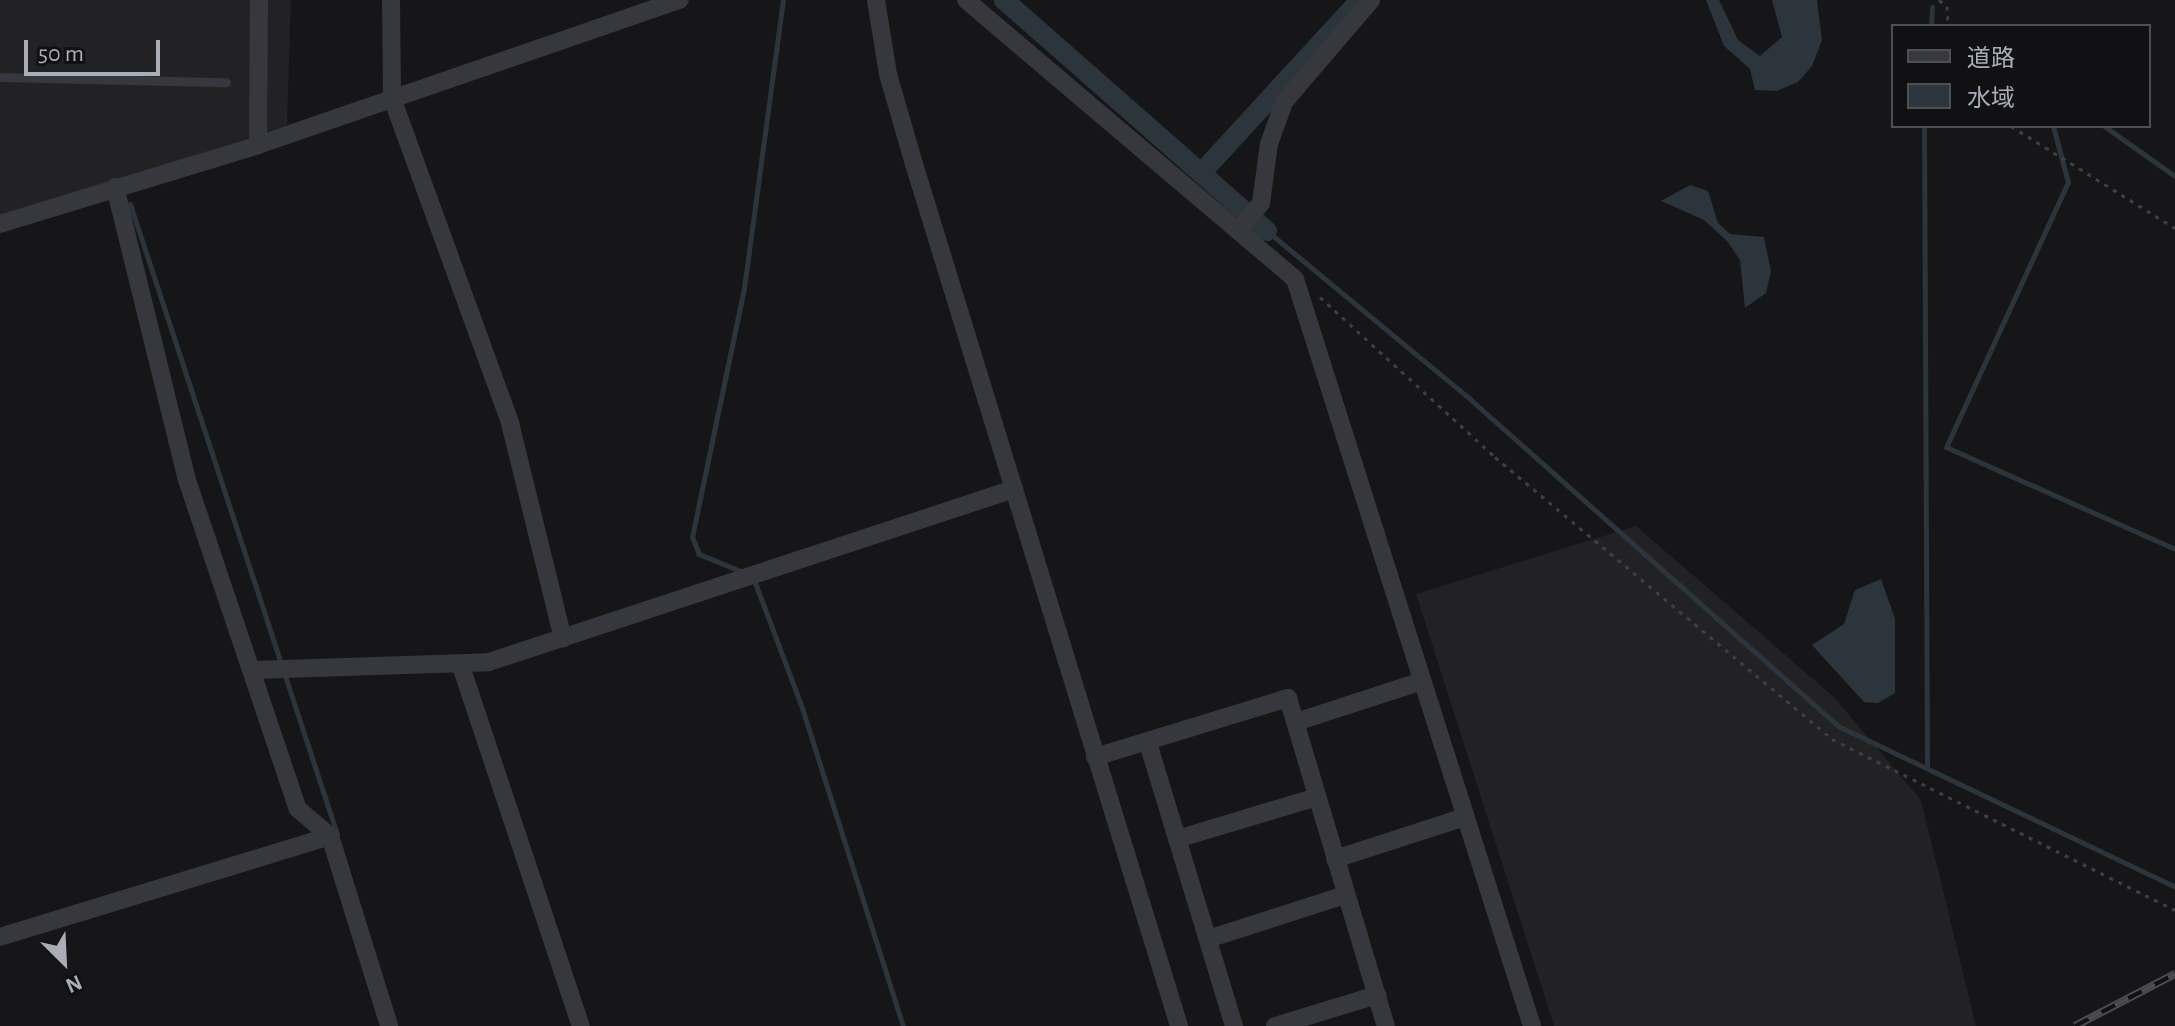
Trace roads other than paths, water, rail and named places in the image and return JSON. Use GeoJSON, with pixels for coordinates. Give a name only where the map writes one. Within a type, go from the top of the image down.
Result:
{"type":"FeatureCollection","features":[{"type":"Feature","properties":{"kind":"street"},"geometry":{"type":"LineString","coordinates":[[258,145],[259,0]]}},
{"type":"Feature","properties":{"kind":"street"},"geometry":{"type":"LineString","coordinates":[[391,0],[392,98],[510,423],[563,639]]}},
{"type":"Feature","properties":{"kind":"street"},"geometry":{"type":"LineString","coordinates":[[0,224],[258,145],[680,0]]}},
{"type":"Feature","properties":{"kind":"street"},"geometry":{"type":"LineString","coordinates":[[876,0],[888,74],[914,164],[1179,1026]]}},
{"type":"Feature","properties":{"kind":"street"},"geometry":{"type":"LineString","coordinates":[[966,0],[1295,279],[1532,1026]]}},
{"type":"Feature","properties":{"kind":"street"},"geometry":{"type":"LineString","coordinates":[[1239,231],[1261,203],[1269,144],[1284,102],[1371,0]]}},
{"type":"Feature","properties":{"kind":"street"},"geometry":{"type":"LineString","coordinates":[[115,187],[186,477],[298,809],[330,836],[389,1026]]}},
{"type":"Feature","properties":{"kind":"street"},"geometry":{"type":"LineString","coordinates":[[253,670],[461,666],[489,662],[1014,489]]}},
{"type":"Feature","properties":{"kind":"street"},"geometry":{"type":"LineString","coordinates":[[461,666],[581,1026]]}},
{"type":"Feature","properties":{"kind":"street"},"geometry":{"type":"LineString","coordinates":[[1296,722],[1422,681]]}},
{"type":"Feature","properties":{"kind":"street"},"geometry":{"type":"LineString","coordinates":[[1095,757],[1288,698],[1386,1026]]}},
{"type":"Feature","properties":{"kind":"street"},"geometry":{"type":"LineString","coordinates":[[1148,743],[1234,1026]]}},
{"type":"Feature","properties":{"kind":"street"},"geometry":{"type":"LineString","coordinates":[[1177,839],[1317,797]]}},
{"type":"Feature","properties":{"kind":"street"},"geometry":{"type":"LineString","coordinates":[[1335,859],[1465,817]]}},
{"type":"Feature","properties":{"kind":"street"},"geometry":{"type":"LineString","coordinates":[[0,937],[330,836]]}},
{"type":"Feature","properties":{"kind":"street"},"geometry":{"type":"LineString","coordinates":[[1208,939],[1345,895]]}},
{"type":"Feature","properties":{"kind":"street"},"geometry":{"type":"LineString","coordinates":[[1275,1026],[1377,995]]}},
{"type":"Feature","properties":{"kind":"lane"},"geometry":{"type":"LineString","coordinates":[[0,77],[226,82]]}},
{"type":"Feature","properties":{"kind":"water"},"geometry":{"type":"Polygon","coordinates":[[[1706,0],[1719,0],[1738,40],[1760,56],[1782,37],[1772,0],[1817,0],[1822,40],[1812,66],[1798,82],[1777,91],[1755,90],[1750,69],[1724,46],[1706,0]]]}},
{"type":"Feature","properties":{"kind":"water"},"geometry":{"type":"Polygon","coordinates":[[[1690,185],[1708,191],[1718,223],[1730,234],[1764,237],[1771,272],[1766,293],[1745,308],[1740,260],[1727,241],[1704,220],[1661,201],[1690,185]]]}},
{"type":"Feature","properties":{"kind":"water"},"geometry":{"type":"Polygon","coordinates":[[[1881,579],[1895,619],[1895,693],[1878,703],[1864,702],[1812,645],[1844,624],[1855,590],[1881,579]]]}},
{"type":"Feature","properties":{"kind":"waterway"},"geometry":{"type":"LineString","coordinates":[[743,572],[699,554],[692,537],[744,288],[783,0]]}},
{"type":"Feature","properties":{"kind":"waterway"},"geometry":{"type":"LineString","coordinates":[[1004,0],[1267,231]]}},
{"type":"Feature","properties":{"kind":"waterway"},"geometry":{"type":"LineString","coordinates":[[1203,171],[1360,0]]}},
{"type":"Feature","properties":{"kind":"waterway"},"geometry":{"type":"LineString","coordinates":[[1931,24],[1932,7]]}},
{"type":"Feature","properties":{"kind":"waterway"},"geometry":{"type":"LineString","coordinates":[[1924,128],[1927,768]]}},
{"type":"Feature","properties":{"kind":"waterway"},"geometry":{"type":"LineString","coordinates":[[2054,128],[2068,182],[1946,447],[2175,549]]}},
{"type":"Feature","properties":{"kind":"waterway"},"geometry":{"type":"LineString","coordinates":[[2107,128],[2175,176]]}},
{"type":"Feature","properties":{"kind":"waterway"},"geometry":{"type":"LineString","coordinates":[[130,204],[337,834]]}},
{"type":"Feature","properties":{"kind":"waterway"},"geometry":{"type":"LineString","coordinates":[[1267,231],[1471,400],[1838,726],[2175,887]]}},
{"type":"Feature","properties":{"kind":"waterway"},"geometry":{"type":"LineString","coordinates":[[754,580],[802,708],[903,1026]]}},
{"type":"Feature","properties":{"kind":"railway"},"geometry":{"type":"LineString","coordinates":[[2075,1026],[2175,974]]}}]}
